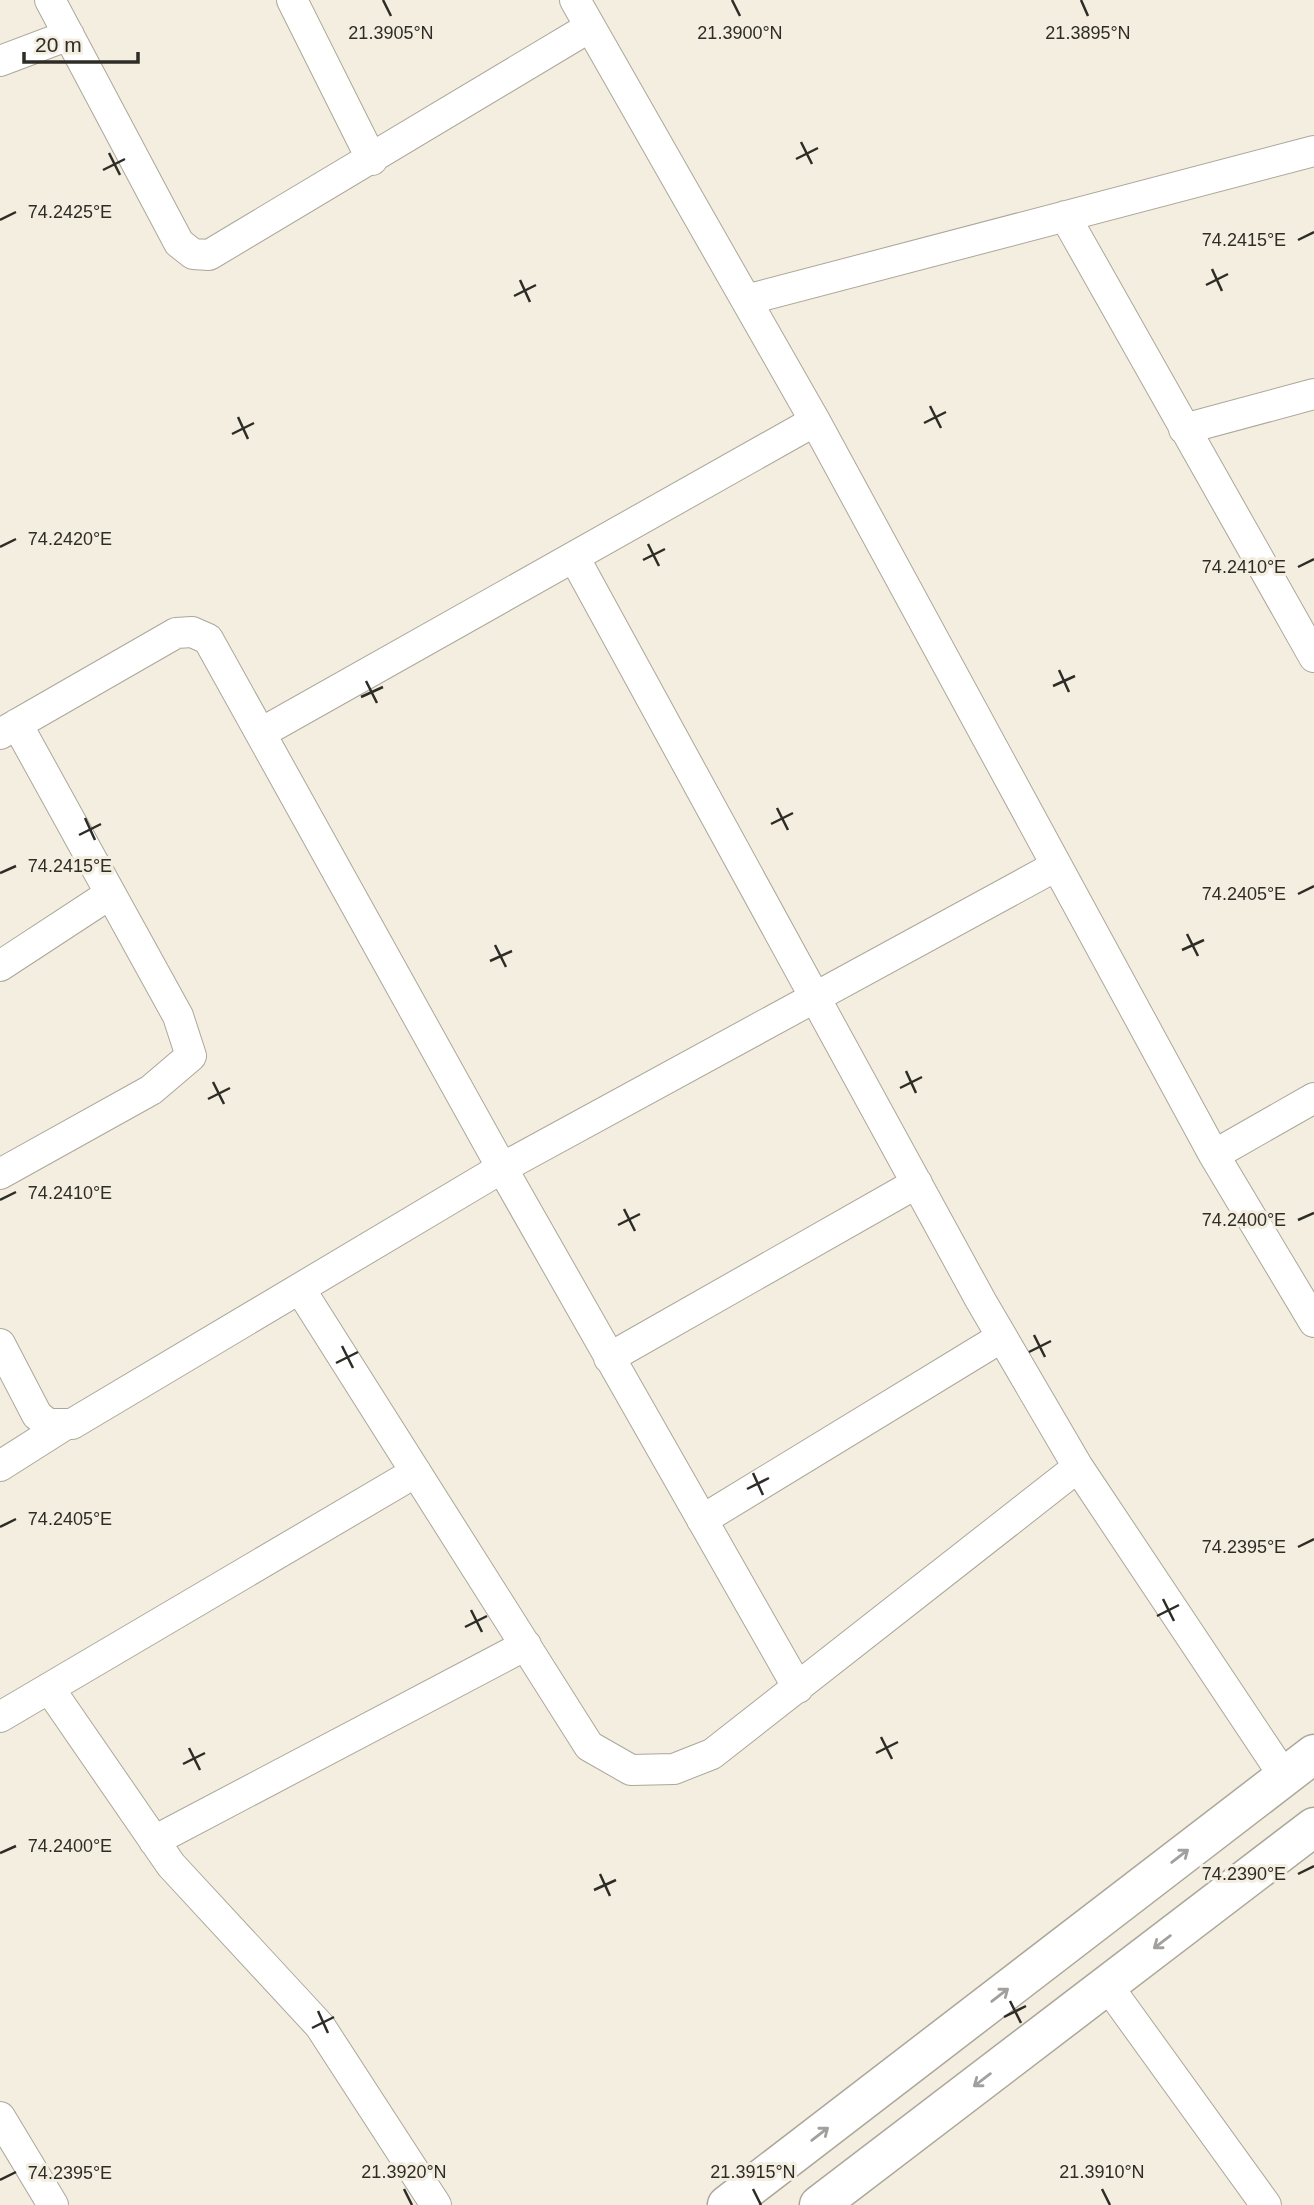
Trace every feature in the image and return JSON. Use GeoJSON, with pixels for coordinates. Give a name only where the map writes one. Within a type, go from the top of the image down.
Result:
{"type":"FeatureCollection","features":[{"type":"Feature","properties":{"kind":"main road"},"geometry":{"type":"LineString","coordinates":[[727,2205],[1314,1754]]}},
{"type":"Feature","properties":{"kind":"main road"},"geometry":{"type":"LineString","coordinates":[[819,2205],[1314,1827]]}},
{"type":"Feature","properties":{"kind":"street"},"geometry":{"type":"LineString","coordinates":[[50,0],[179,243],[193,254],[209,255],[372,160],[590,27]]}},
{"type":"Feature","properties":{"kind":"street"},"geometry":{"type":"LineString","coordinates":[[292,0],[372,160]]}},
{"type":"Feature","properties":{"kind":"street"},"geometry":{"type":"LineString","coordinates":[[575,0],[815,421],[1214,1155],[1314,1322]]}},
{"type":"Feature","properties":{"kind":"street"},"geometry":{"type":"LineString","coordinates":[[0,61],[69,35]]}},
{"type":"Feature","properties":{"kind":"street"},"geometry":{"type":"LineString","coordinates":[[746,300],[1314,150]]}},
{"type":"Feature","properties":{"kind":"street"},"geometry":{"type":"LineString","coordinates":[[1065,216],[1314,657]]}},
{"type":"Feature","properties":{"kind":"street"},"geometry":{"type":"LineString","coordinates":[[1184,429],[1314,394]]}},
{"type":"Feature","properties":{"kind":"street"},"geometry":{"type":"LineString","coordinates":[[261,733],[815,421]]}},
{"type":"Feature","properties":{"kind":"street"},"geometry":{"type":"LineString","coordinates":[[574,557],[1002,1337],[1078,1467],[1284,1776]]}},
{"type":"Feature","properties":{"kind":"street"},"geometry":{"type":"LineString","coordinates":[[0,1174],[151,1090],[191,1056],[178,1016],[110,894],[8,729],[176,634],[192,632],[208,639],[502,1168],[797,1688]]}},
{"type":"Feature","properties":{"kind":"street"},"geometry":{"type":"LineString","coordinates":[[0,1466],[63,1426],[72,1424],[502,1168],[1056,866]]}},
{"type":"Feature","properties":{"kind":"street"},"geometry":{"type":"LineString","coordinates":[[0,966],[110,894]]}},
{"type":"Feature","properties":{"kind":"street"},"geometry":{"type":"LineString","coordinates":[[1214,1155],[1314,1098]]}},
{"type":"Feature","properties":{"kind":"street"},"geometry":{"type":"LineString","coordinates":[[609,1358],[917,1183]]}},
{"type":"Feature","properties":{"kind":"street"},"geometry":{"type":"LineString","coordinates":[[300,1289],[589,1746],[631,1770],[674,1769],[712,1754],[1078,1467]]}},
{"type":"Feature","properties":{"kind":"street"},"geometry":{"type":"LineString","coordinates":[[702,1520],[1002,1337]]}},
{"type":"Feature","properties":{"kind":"street"},"geometry":{"type":"LineString","coordinates":[[0,1345],[37,1415],[48,1424],[63,1426]]}},
{"type":"Feature","properties":{"kind":"street"},"geometry":{"type":"LineString","coordinates":[[0,1717],[416,1472]]}},
{"type":"Feature","properties":{"kind":"street"},"geometry":{"type":"LineString","coordinates":[[154,1841],[526,1645]]}},
{"type":"Feature","properties":{"kind":"street"},"geometry":{"type":"LineString","coordinates":[[49,1688],[171,1865],[320,2026],[436,2205]]}},
{"type":"Feature","properties":{"kind":"street"},"geometry":{"type":"LineString","coordinates":[[1107,1984],[1266,2205]]}},
{"type":"Feature","properties":{"kind":"street"},"geometry":{"type":"LineString","coordinates":[[0,2117],[53,2205]]}}]}
